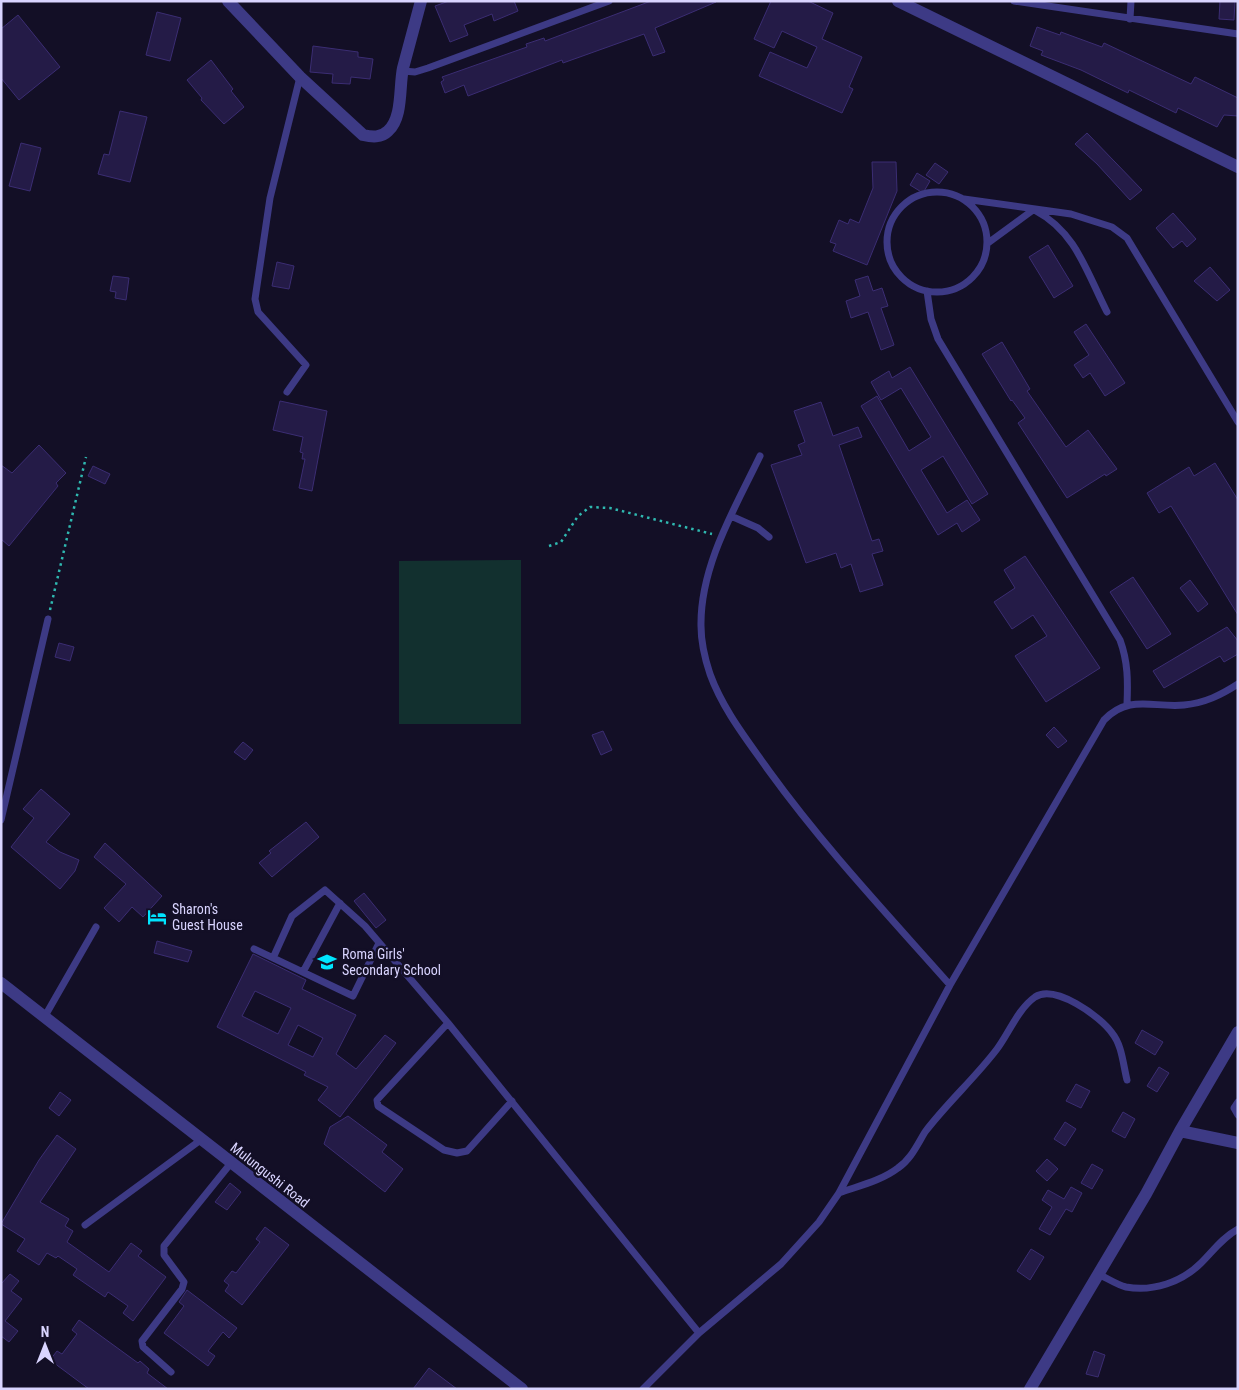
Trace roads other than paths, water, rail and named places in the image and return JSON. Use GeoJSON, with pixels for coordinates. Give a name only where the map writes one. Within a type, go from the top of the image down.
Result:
{"type":"FeatureCollection","features":[{"type":"Feature","properties":{"kind":"street"},"geometry":{"type":"LineString","coordinates":[[228,1],[300,77],[363,135],[379,137],[388,132],[394,124],[403,71],[421,1]]}},
{"type":"Feature","properties":{"kind":"street"},"geometry":{"type":"LineString","coordinates":[[898,1],[1238,166]]}},
{"type":"Feature","properties":{"kind":"street","name":"Mulungushi Road"},"geometry":{"type":"LineString","coordinates":[[1,983],[522,1389]]}},
{"type":"Feature","properties":{"kind":"street"},"geometry":{"type":"LineString","coordinates":[[1030,1389],[1238,1032]]}},
{"type":"Feature","properties":{"kind":"street"},"geometry":{"type":"LineString","coordinates":[[1180,1132],[1238,1143]]}},
{"type":"Feature","properties":{"kind":"lane"},"geometry":{"type":"LineString","coordinates":[[403,71],[415,72],[428,68],[609,1]]}},
{"type":"Feature","properties":{"kind":"lane"},"geometry":{"type":"LineString","coordinates":[[1014,1],[1238,34]]}},
{"type":"Feature","properties":{"kind":"lane"},"geometry":{"type":"LineString","coordinates":[[1130,19],[1131,1]]}},
{"type":"Feature","properties":{"kind":"lane"},"geometry":{"type":"LineString","coordinates":[[287,392],[306,365],[258,312],[255,299],[270,198],[300,77]]}},
{"type":"Feature","properties":{"kind":"lane"},"geometry":{"type":"LineString","coordinates":[[964,199],[978,211],[986,226],[988,244],[984,261],[975,276],[961,286],[944,292],[927,291],[912,285],[899,275],[890,262],[887,246],[891,223],[904,203],[918,195],[934,191],[950,193],[964,199],[1071,214],[1112,227],[1127,238],[1238,422]]}},
{"type":"Feature","properties":{"kind":"lane"},"geometry":{"type":"LineString","coordinates":[[988,244],[1033,210]]}},
{"type":"Feature","properties":{"kind":"lane"},"geometry":{"type":"LineString","coordinates":[[1033,210],[1052,220],[1069,237],[1107,312]]}},
{"type":"Feature","properties":{"kind":"lane"},"geometry":{"type":"LineString","coordinates":[[927,291],[931,319],[938,338],[1120,640],[1128,667],[1127,704]]}},
{"type":"Feature","properties":{"kind":"lane"},"geometry":{"type":"LineString","coordinates":[[760,456],[721,538],[710,570],[701,625],[703,649],[711,675],[720,696],[747,740],[796,808],[950,985]]}},
{"type":"Feature","properties":{"kind":"lane"},"geometry":{"type":"LineString","coordinates":[[732,516],[758,528],[769,537]]}},
{"type":"Feature","properties":{"kind":"lane"},"geometry":{"type":"LineString","coordinates":[[1,820],[48,619]]}},
{"type":"Feature","properties":{"kind":"lane"},"geometry":{"type":"LineString","coordinates":[[643,1389],[699,1333],[781,1264],[820,1222],[839,1193],[950,985],[1104,720],[1113,711],[1127,704],[1184,705],[1205,702],[1221,696],[1238,684]]}},
{"type":"Feature","properties":{"kind":"lane"},"geometry":{"type":"LineString","coordinates":[[273,958],[292,916],[325,890],[379,943],[448,1024],[699,1333]]}},
{"type":"Feature","properties":{"kind":"lane"},"geometry":{"type":"LineString","coordinates":[[303,972],[340,903]]}},
{"type":"Feature","properties":{"kind":"lane"},"geometry":{"type":"LineString","coordinates":[[45,1016],[96,927]]}},
{"type":"Feature","properties":{"kind":"lane"},"geometry":{"type":"LineString","coordinates":[[254,949],[353,996],[379,943]]}},
{"type":"Feature","properties":{"kind":"lane"},"geometry":{"type":"LineString","coordinates":[[839,1193],[889,1174],[900,1167],[932,1124],[997,1049],[1027,1005],[1036,996],[1057,995],[1085,1008],[1104,1024],[1118,1044],[1126,1080]]}},
{"type":"Feature","properties":{"kind":"lane"},"geometry":{"type":"LineString","coordinates":[[448,1024],[377,1100],[378,1106],[444,1150],[456,1153],[467,1151],[512,1101]]}},
{"type":"Feature","properties":{"kind":"lane"},"geometry":{"type":"LineString","coordinates":[[1238,1102],[1234,1108],[1238,1115]]}},
{"type":"Feature","properties":{"kind":"lane"},"geometry":{"type":"LineString","coordinates":[[85,1225],[202,1139]]}},
{"type":"Feature","properties":{"kind":"lane"},"geometry":{"type":"LineString","coordinates":[[171,1372],[143,1347],[142,1341],[182,1289],[184,1282],[164,1255],[164,1246],[231,1163]]}},
{"type":"Feature","properties":{"kind":"lane"},"geometry":{"type":"LineString","coordinates":[[1098,1274],[1125,1287],[1154,1286],[1177,1281],[1188,1275],[1224,1239],[1238,1229]]}},
{"type":"Feature","properties":{"kind":"place","name":"Sharon's Guest House"},"geometry":{"type":"Point","coordinates":[157,917]}},
{"type":"Feature","properties":{"kind":"place","name":"Roma Girls' Secondary School"},"geometry":{"type":"Point","coordinates":[327,962]}}]}
